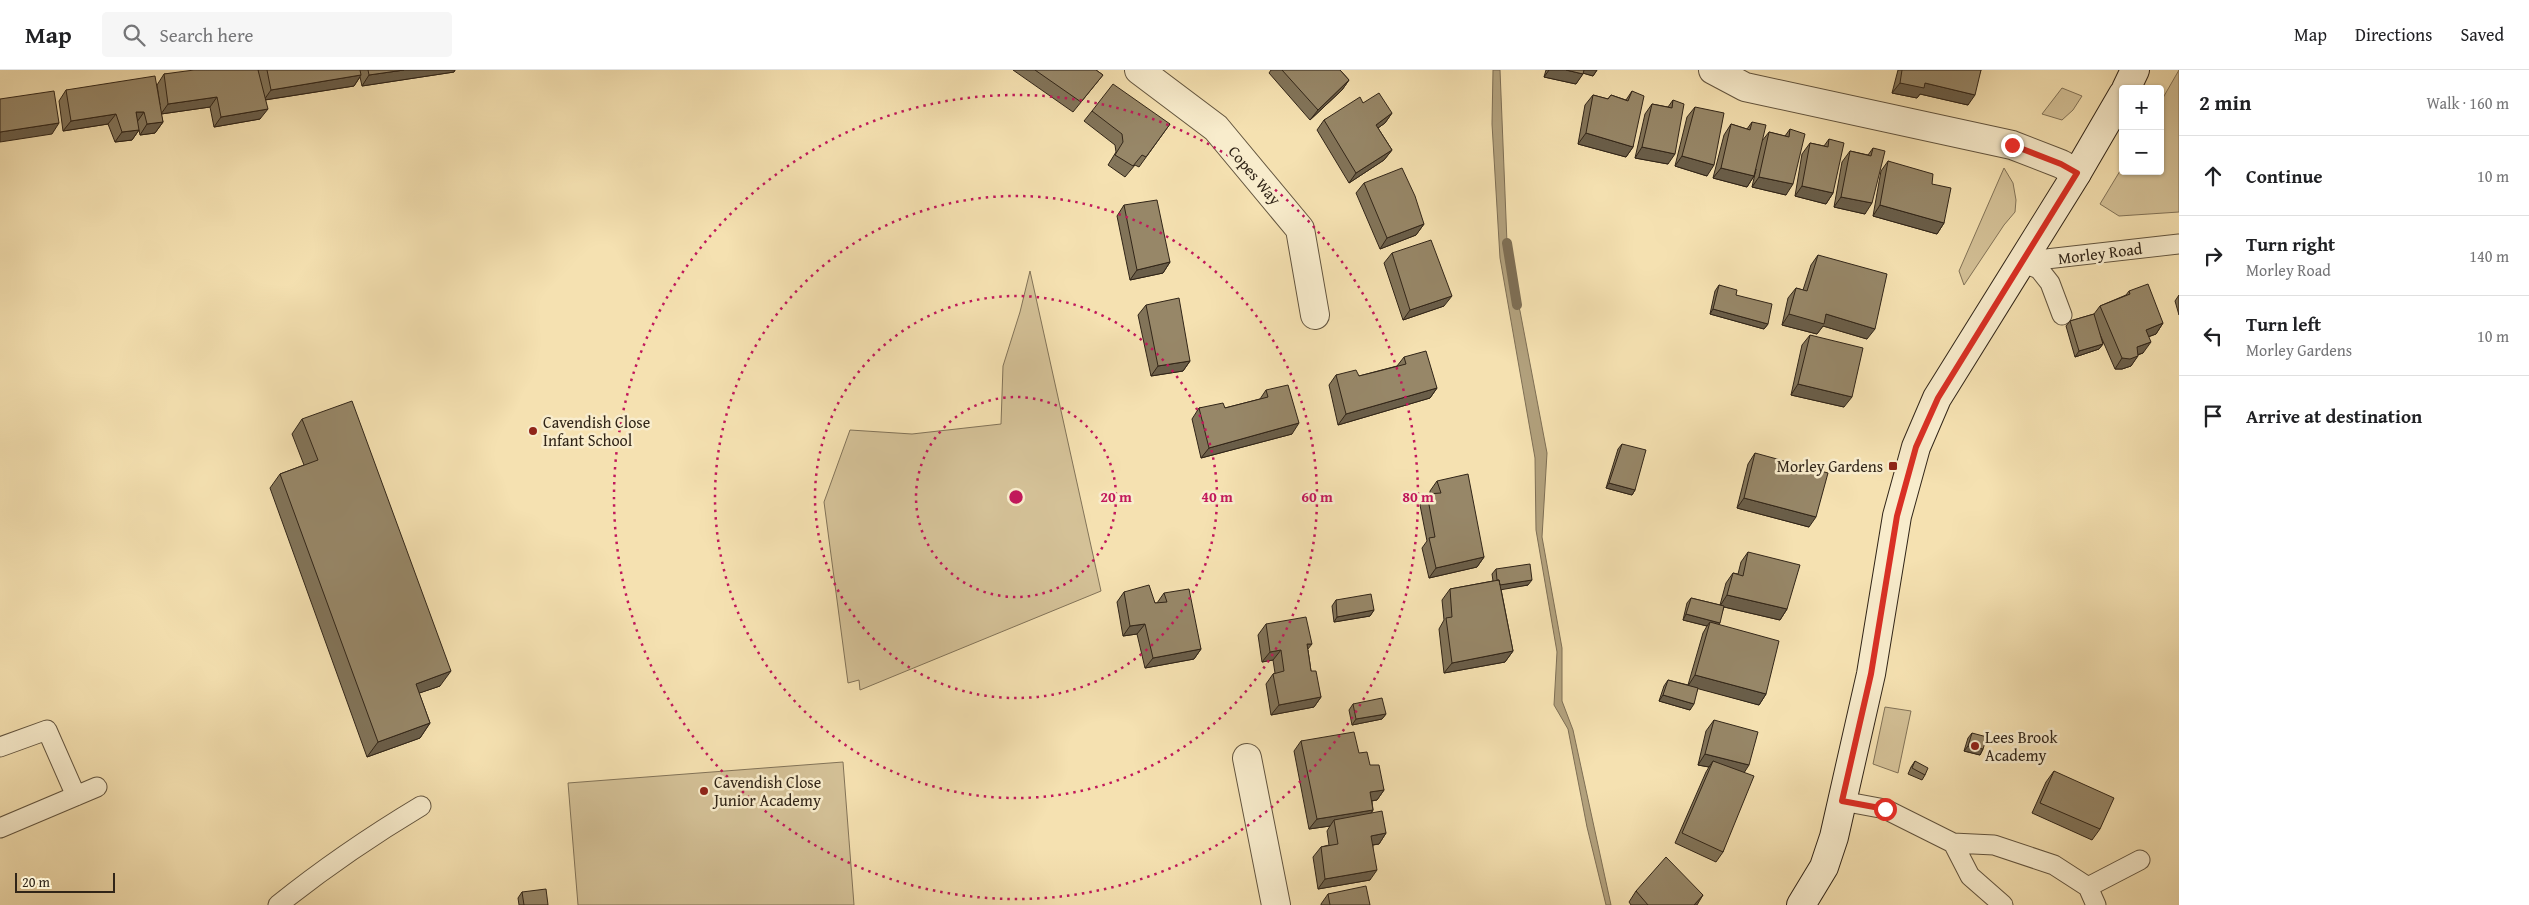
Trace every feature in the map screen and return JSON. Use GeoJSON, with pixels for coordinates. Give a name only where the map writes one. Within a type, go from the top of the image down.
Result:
{"type":"FeatureCollection","features":[{"type":"Feature","properties":{"kind":"street","name":"Copes Way"},"geometry":{"type":"LineString","coordinates":[[1139,70],[1216,128],[1300,229],[1315,315]]}},
{"type":"Feature","properties":{"kind":"street"},"geometry":{"type":"LineString","coordinates":[[1713,70],[1746,87],[2012,145],[2061,164],[2077,173]]}},
{"type":"Feature","properties":{"kind":"street"},"geometry":{"type":"LineString","coordinates":[[2128,85],[2135,70]]}},
{"type":"Feature","properties":{"kind":"street","name":"Morley Road"},"geometry":{"type":"LineString","coordinates":[[1801,905],[1824,867],[1842,801],[1871,674],[1897,516],[1916,447],[1938,398],[2020,262],[2077,173],[2119,101]]}},
{"type":"Feature","properties":{"kind":"street"},"geometry":{"type":"LineString","coordinates":[[1247,758],[1276,905]]}},
{"type":"Feature","properties":{"kind":"lane","name":"Morley Road"},"geometry":{"type":"LineString","coordinates":[[2020,262],[2179,244]]}},
{"type":"Feature","properties":{"kind":"lane"},"geometry":{"type":"LineString","coordinates":[[2020,262],[2039,269],[2050,283],[2062,315]]}},
{"type":"Feature","properties":{"kind":"lane"},"geometry":{"type":"LineString","coordinates":[[0,747],[48,730],[76,796]]}},
{"type":"Feature","properties":{"kind":"lane"},"geometry":{"type":"LineString","coordinates":[[0,828],[98,787]]}},
{"type":"Feature","properties":{"kind":"lane"},"geometry":{"type":"LineString","coordinates":[[1842,801],[1885,809],[1953,842],[1994,845],[2054,865],[2088,887],[2096,905]]}},
{"type":"Feature","properties":{"kind":"lane"},"geometry":{"type":"LineString","coordinates":[[278,905],[324,868],[368,838],[421,806]]}},
{"type":"Feature","properties":{"kind":"lane"},"geometry":{"type":"LineString","coordinates":[[1953,842],[1970,876],[2003,905]]}},
{"type":"Feature","properties":{"kind":"lane"},"geometry":{"type":"LineString","coordinates":[[2088,887],[2140,860]]}},
{"type":"Feature","properties":{"kind":"shaded area"},"geometry":{"type":"Polygon","coordinates":[[[1493,70],[1500,70],[1507,243],[1513,286],[1520,311],[1547,453],[1542,537],[1562,648],[1562,701],[1573,730],[1611,905],[1606,905],[1587,827],[1568,729],[1554,705],[1557,652],[1536,530],[1535,458],[1500,258],[1492,124],[1493,70]]]}},
{"type":"Feature","properties":{"kind":"shaded area"},"geometry":{"type":"Polygon","coordinates":[[[2179,70],[2179,212],[2119,216],[2100,204],[2119,173],[2119,175],[2164,175],[2164,96],[2179,70]]]}},
{"type":"Feature","properties":{"kind":"shaded area"},"geometry":{"type":"Polygon","coordinates":[[[2062,88],[2082,96],[2073,110],[2062,120],[2042,114],[2062,88]]]}},
{"type":"Feature","properties":{"kind":"shaded area"},"geometry":{"type":"Polygon","coordinates":[[[2004,168],[2013,183],[2016,200],[2015,212],[2004,225],[1964,285],[1959,271],[2004,168]]]}},
{"type":"Feature","properties":{"kind":"shaded area"},"geometry":{"type":"Polygon","coordinates":[[[1030,271],[1101,591],[860,690],[859,680],[848,683],[824,502],[850,430],[912,434],[1001,424],[1003,366],[1020,312],[1030,271]]]}},
{"type":"Feature","properties":{"kind":"shaded area"},"geometry":{"type":"Polygon","coordinates":[[[1885,707],[1911,711],[1898,773],[1873,764],[1885,707]]]}},
{"type":"Feature","properties":{"kind":"shaded area"},"geometry":{"type":"Polygon","coordinates":[[[843,762],[854,905],[578,905],[568,783],[843,762]]]}},
{"type":"Feature","properties":{"kind":"building"},"geometry":{"type":"Polygon","coordinates":[[[194,70],[258,70],[268,109],[221,117],[217,97],[168,104],[164,74],[194,70]]]}},
{"type":"Feature","properties":{"kind":"building"},"geometry":{"type":"Polygon","coordinates":[[[267,70],[360,70],[361,75],[271,90],[267,70]]]}},
{"type":"Feature","properties":{"kind":"building"},"geometry":{"type":"Polygon","coordinates":[[[368,70],[404,70],[369,75],[368,70]]]}},
{"type":"Feature","properties":{"kind":"building"},"geometry":{"type":"Polygon","coordinates":[[[1035,70],[1096,70],[1103,75],[1081,102],[1035,70]]]}},
{"type":"Feature","properties":{"kind":"building"},"geometry":{"type":"Polygon","coordinates":[[[1282,70],[1340,70],[1349,80],[1318,110],[1282,70]]]}},
{"type":"Feature","properties":{"kind":"building"},"geometry":{"type":"Polygon","coordinates":[[[1566,70],[1584,70],[1583,74],[1566,70]]]}},
{"type":"Feature","properties":{"kind":"building"},"geometry":{"type":"Polygon","coordinates":[[[1902,70],[1981,70],[1975,95],[1925,83],[1924,88],[1900,83],[1902,70]]]}},
{"type":"Feature","properties":{"kind":"building"},"geometry":{"type":"Polygon","coordinates":[[[155,76],[163,122],[147,124],[144,112],[136,112],[139,130],[122,132],[116,114],[71,121],[66,90],[155,76]]]}},
{"type":"Feature","properties":{"kind":"building"},"geometry":{"type":"Polygon","coordinates":[[[1113,84],[1170,124],[1146,157],[1142,155],[1133,166],[1115,155],[1123,142],[1122,134],[1092,111],[1113,84]]]}},
{"type":"Feature","properties":{"kind":"building"},"geometry":{"type":"Polygon","coordinates":[[[54,91],[59,123],[0,132],[0,99],[54,91]]]}},
{"type":"Feature","properties":{"kind":"building"},"geometry":{"type":"Polygon","coordinates":[[[1632,91],[1644,96],[1633,147],[1586,133],[1593,95],[1608,99],[1611,95],[1628,101],[1632,91]]]}},
{"type":"Feature","properties":{"kind":"building"},"geometry":{"type":"Polygon","coordinates":[[[1379,93],[1392,113],[1376,125],[1392,150],[1356,173],[1324,120],[1360,97],[1363,103],[1379,93]]]}},
{"type":"Feature","properties":{"kind":"building"},"geometry":{"type":"Polygon","coordinates":[[[1673,100],[1684,104],[1675,154],[1642,147],[1652,104],[1672,108],[1673,100]]]}},
{"type":"Feature","properties":{"kind":"building"},"geometry":{"type":"Polygon","coordinates":[[[1695,107],[1724,113],[1714,165],[1682,156],[1695,107]]]}},
{"type":"Feature","properties":{"kind":"building"},"geometry":{"type":"Polygon","coordinates":[[[1752,122],[1766,125],[1754,176],[1721,168],[1731,124],[1750,130],[1752,122]]]}},
{"type":"Feature","properties":{"kind":"building"},"geometry":{"type":"Polygon","coordinates":[[[1790,129],[1805,134],[1793,184],[1759,177],[1769,132],[1789,137],[1790,129]]]}},
{"type":"Feature","properties":{"kind":"building"},"geometry":{"type":"Polygon","coordinates":[[[1829,139],[1844,143],[1833,193],[1802,186],[1810,143],[1828,147],[1829,139]]]}},
{"type":"Feature","properties":{"kind":"building"},"geometry":{"type":"Polygon","coordinates":[[[1873,148],[1885,151],[1872,203],[1841,197],[1850,151],[1871,156],[1873,148]]]}},
{"type":"Feature","properties":{"kind":"building"},"geometry":{"type":"Polygon","coordinates":[[[1888,161],[1933,174],[1932,184],[1951,188],[1944,223],[1880,205],[1888,161]]]}},
{"type":"Feature","properties":{"kind":"building"},"geometry":{"type":"Polygon","coordinates":[[[1402,168],[1415,196],[1424,224],[1387,238],[1364,183],[1402,168]]]}},
{"type":"Feature","properties":{"kind":"building"},"geometry":{"type":"Polygon","coordinates":[[[1157,200],[1170,262],[1137,270],[1124,205],[1157,200]]]}},
{"type":"Feature","properties":{"kind":"building"},"geometry":{"type":"Polygon","coordinates":[[[1431,240],[1452,296],[1410,310],[1392,253],[1431,240]]]}},
{"type":"Feature","properties":{"kind":"building"},"geometry":{"type":"Polygon","coordinates":[[[1818,255],[1887,274],[1875,329],[1826,314],[1824,324],[1789,314],[1796,288],[1807,291],[1818,255]]]}},
{"type":"Feature","properties":{"kind":"building"},"geometry":{"type":"Polygon","coordinates":[[[2148,284],[2163,323],[2146,330],[2151,342],[2137,347],[2138,356],[2130,359],[2122,358],[2100,306],[2130,294],[2129,291],[2148,284]]]}},
{"type":"Feature","properties":{"kind":"building"},"geometry":{"type":"Polygon","coordinates":[[[1719,285],[1737,290],[1736,295],[1772,304],[1768,324],[1713,309],[1719,285]]]}},
{"type":"Feature","properties":{"kind":"building"},"geometry":{"type":"Polygon","coordinates":[[[1179,298],[1190,361],[1158,366],[1146,305],[1179,298]]]}},
{"type":"Feature","properties":{"kind":"building"},"geometry":{"type":"Polygon","coordinates":[[[2094,314],[2103,344],[2079,351],[2070,321],[2094,314]]]}},
{"type":"Feature","properties":{"kind":"building"},"geometry":{"type":"Polygon","coordinates":[[[1810,335],[1863,348],[1852,397],[1798,384],[1810,335]]]}},
{"type":"Feature","properties":{"kind":"building"},"geometry":{"type":"Polygon","coordinates":[[[1426,351],[1437,388],[1346,414],[1336,375],[1356,370],[1359,376],[1406,364],[1404,357],[1426,351]]]}},
{"type":"Feature","properties":{"kind":"building"},"geometry":{"type":"Polygon","coordinates":[[[1288,385],[1299,423],[1209,448],[1199,408],[1223,403],[1225,408],[1268,397],[1266,390],[1288,385]]]}},
{"type":"Feature","properties":{"kind":"building"},"geometry":{"type":"Polygon","coordinates":[[[352,401],[451,671],[416,684],[430,723],[378,742],[280,474],[318,460],[302,419],[352,401]]]}},
{"type":"Feature","properties":{"kind":"building"},"geometry":{"type":"Polygon","coordinates":[[[1622,444],[1646,450],[1635,490],[1609,483],[1622,444]]]}},
{"type":"Feature","properties":{"kind":"building"},"geometry":{"type":"Polygon","coordinates":[[[1755,453],[1828,473],[1816,517],[1744,498],[1755,453]]]}},
{"type":"Feature","properties":{"kind":"building"},"geometry":{"type":"Polygon","coordinates":[[[1468,474],[1484,557],[1436,568],[1429,538],[1435,537],[1427,494],[1441,493],[1437,481],[1468,474]]]}},
{"type":"Feature","properties":{"kind":"building"},"geometry":{"type":"Polygon","coordinates":[[[1748,552],[1800,565],[1787,609],[1727,595],[1733,573],[1743,576],[1748,552]]]}},
{"type":"Feature","properties":{"kind":"building"},"geometry":{"type":"Polygon","coordinates":[[[1530,564],[1532,580],[1500,585],[1499,580],[1497,580],[1496,569],[1530,564]]]}},
{"type":"Feature","properties":{"kind":"building"},"geometry":{"type":"Polygon","coordinates":[[[1499,580],[1513,651],[1452,663],[1446,618],[1452,617],[1450,589],[1499,580]]]}},
{"type":"Feature","properties":{"kind":"building"},"geometry":{"type":"Polygon","coordinates":[[[1149,585],[1155,603],[1167,602],[1164,593],[1189,589],[1201,649],[1153,658],[1145,624],[1130,626],[1124,592],[1149,585]]]}},
{"type":"Feature","properties":{"kind":"building"},"geometry":{"type":"Polygon","coordinates":[[[1371,594],[1374,610],[1337,617],[1336,600],[1371,594]]]}},
{"type":"Feature","properties":{"kind":"building"},"geometry":{"type":"Polygon","coordinates":[[[1691,598],[1724,606],[1720,623],[1686,614],[1691,598]]]}},
{"type":"Feature","properties":{"kind":"building"},"geometry":{"type":"Polygon","coordinates":[[[1306,617],[1312,644],[1307,644],[1311,671],[1316,671],[1321,697],[1279,705],[1273,674],[1284,671],[1281,650],[1270,652],[1266,624],[1306,617]]]}},
{"type":"Feature","properties":{"kind":"building"},"geometry":{"type":"Polygon","coordinates":[[[1710,622],[1779,641],[1766,694],[1695,675],[1710,622]]]}},
{"type":"Feature","properties":{"kind":"building"},"geometry":{"type":"Polygon","coordinates":[[[1668,680],[1698,688],[1694,704],[1663,695],[1668,680]]]}},
{"type":"Feature","properties":{"kind":"building"},"geometry":{"type":"Polygon","coordinates":[[[1382,698],[1386,714],[1356,719],[1353,704],[1382,698]]]}},
{"type":"Feature","properties":{"kind":"building"},"geometry":{"type":"Polygon","coordinates":[[[1714,720],[1758,732],[1749,765],[1705,754],[1714,720]]]}},
{"type":"Feature","properties":{"kind":"building"},"geometry":{"type":"Polygon","coordinates":[[[1354,732],[1359,753],[1367,752],[1370,765],[1379,765],[1384,790],[1370,792],[1373,810],[1317,819],[1301,741],[1354,732]]]}},
{"type":"Feature","properties":{"kind":"building"},"geometry":{"type":"Polygon","coordinates":[[[1972,733],[1987,737],[1983,749],[1968,746],[1972,733]]]}},
{"type":"Feature","properties":{"kind":"building"},"geometry":{"type":"Polygon","coordinates":[[[1713,761],[1754,776],[1723,852],[1682,833],[1713,761]]]}},
{"type":"Feature","properties":{"kind":"building"},"geometry":{"type":"Polygon","coordinates":[[[1915,761],[1928,768],[1925,775],[1912,768],[1915,761]]]}},
{"type":"Feature","properties":{"kind":"building"},"geometry":{"type":"Polygon","coordinates":[[[2054,771],[2114,798],[2100,829],[2040,803],[2054,771]]]}},
{"type":"Feature","properties":{"kind":"building"},"geometry":{"type":"Polygon","coordinates":[[[1382,811],[1386,833],[1371,836],[1377,870],[1325,879],[1321,847],[1338,844],[1334,820],[1382,811]]]}},
{"type":"Feature","properties":{"kind":"building"},"geometry":{"type":"Polygon","coordinates":[[[1666,857],[1703,895],[1694,905],[1648,905],[1636,891],[1666,857]]]}},
{"type":"Feature","properties":{"kind":"building"},"geometry":{"type":"Polygon","coordinates":[[[1366,886],[1370,905],[1330,905],[1328,894],[1366,886]]]}},
{"type":"Feature","properties":{"kind":"building"},"geometry":{"type":"Polygon","coordinates":[[[546,889],[548,905],[524,905],[522,892],[546,889]]]}},
{"type":"Feature","properties":{"kind":"waterway"},"geometry":{"type":"LineString","coordinates":[[1507,243],[1517,305]]}},
{"type":"Feature","properties":{"kind":"place","name":"Cavendish Close Infant School"},"geometry":{"type":"Point","coordinates":[533,431]}},
{"type":"Feature","properties":{"kind":"place","name":"Morley Gardens"},"geometry":{"type":"Point","coordinates":[1893,466]}},
{"type":"Feature","properties":{"kind":"place","name":"Lees Brook Academy"},"geometry":{"type":"Point","coordinates":[1975,746]}},
{"type":"Feature","properties":{"kind":"place","name":"Cavendish Close Junior Academy"},"geometry":{"type":"Point","coordinates":[704,791]}},
{"type":"Feature","properties":{"kind":"route"},"geometry":{"type":"LineString","coordinates":[[1885,809],[1842,801],[1884,607],[1897,516],[1916,447],[1938,398],[1994,304],[2077,173],[2061,164],[2012,145]]}}]}
